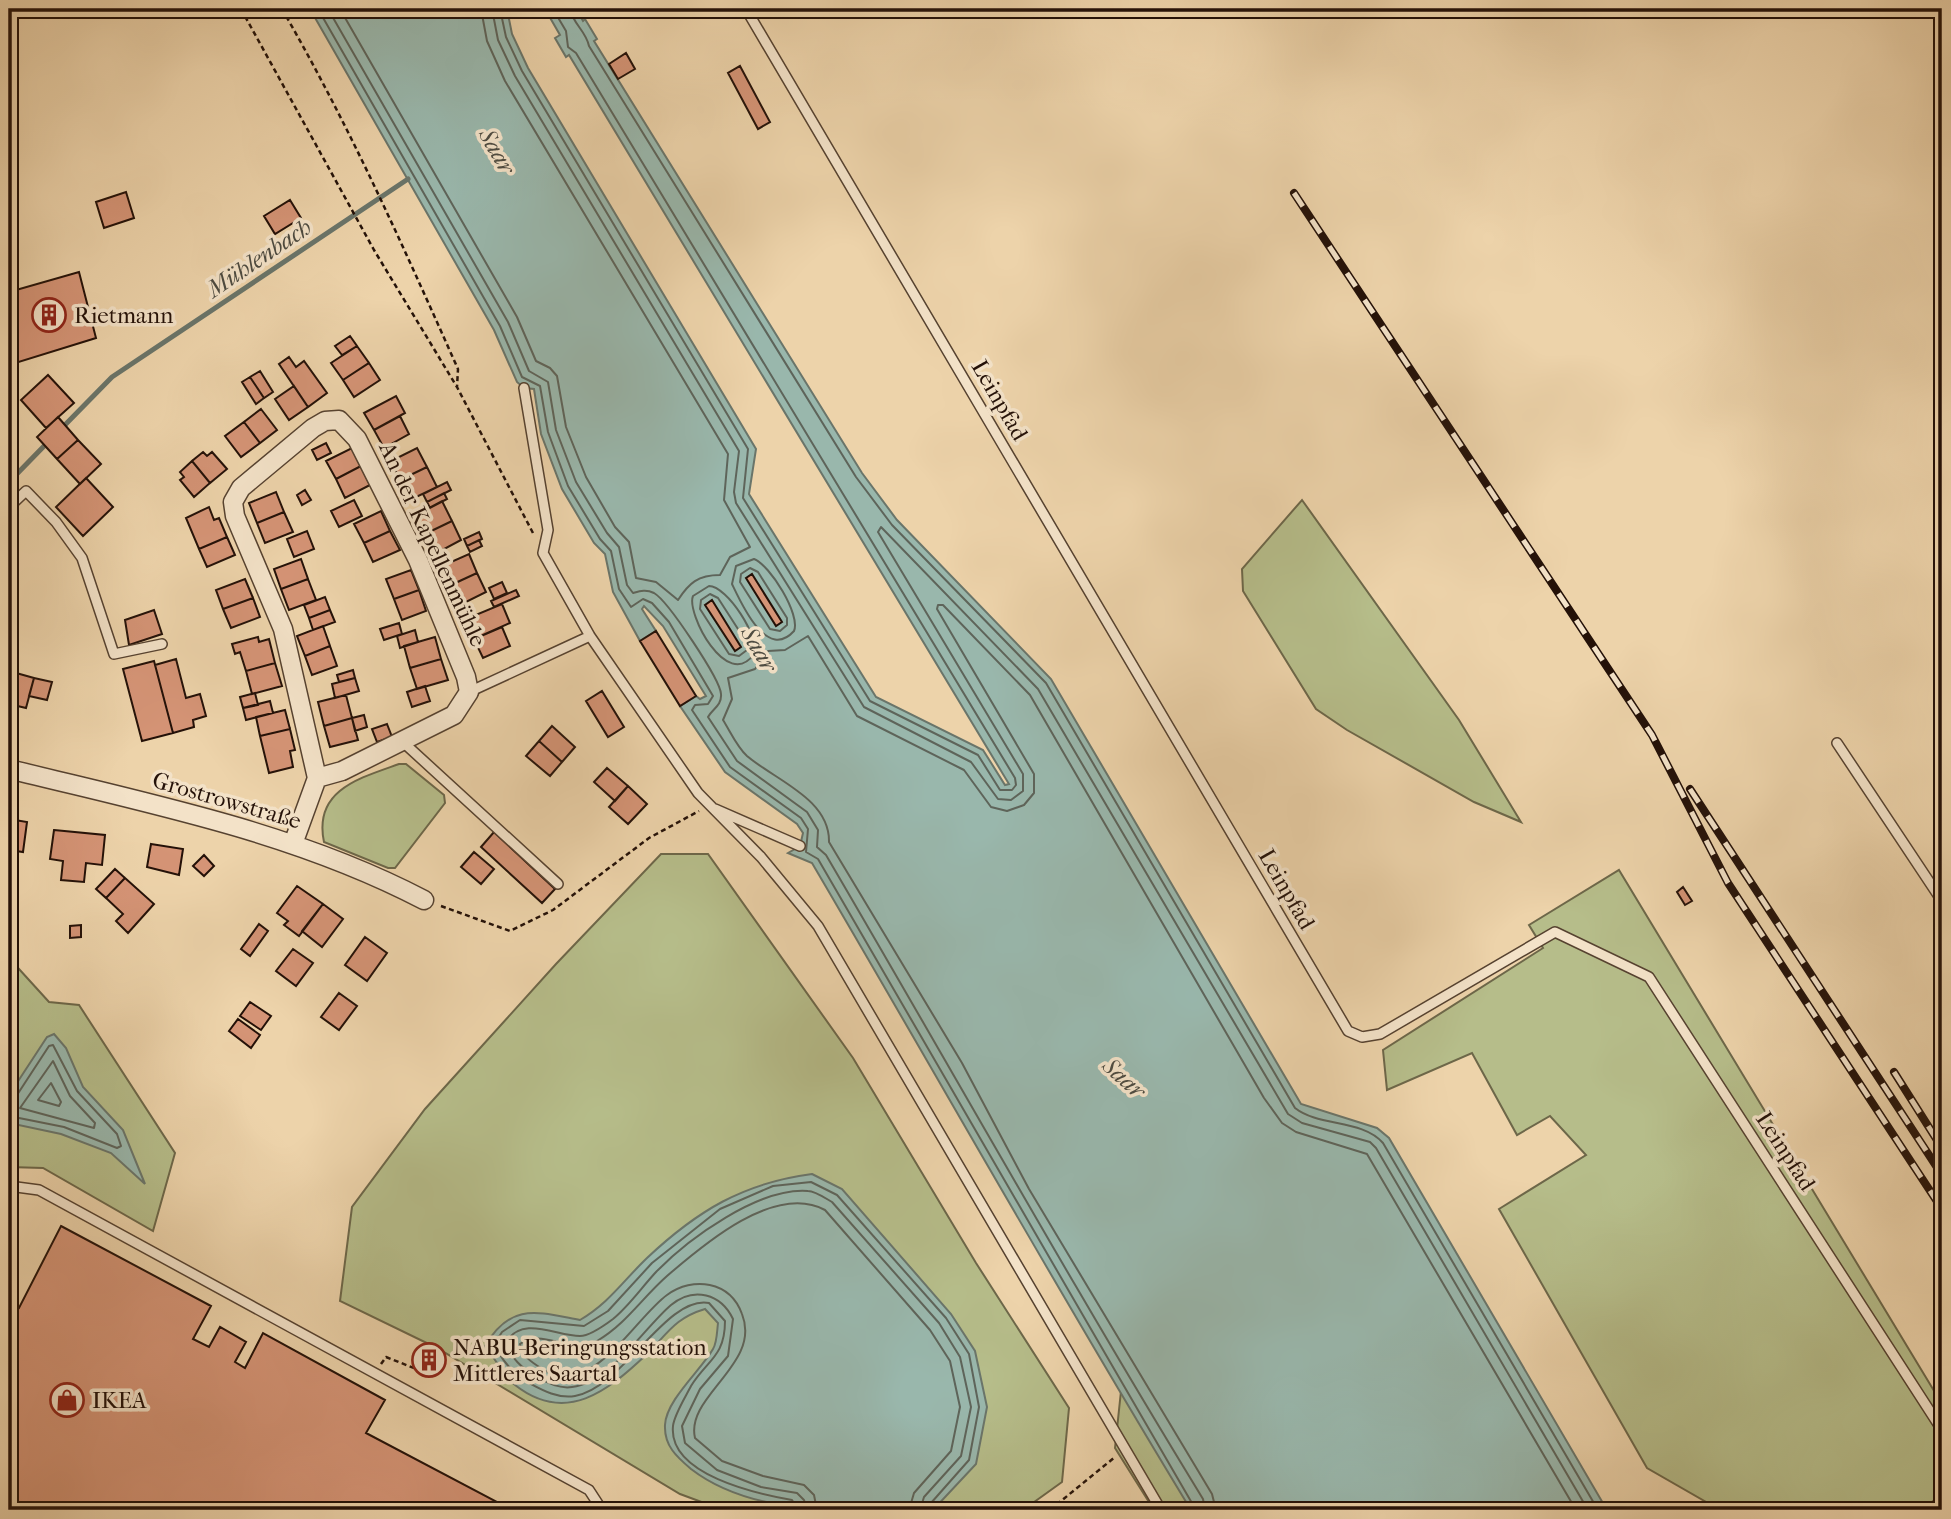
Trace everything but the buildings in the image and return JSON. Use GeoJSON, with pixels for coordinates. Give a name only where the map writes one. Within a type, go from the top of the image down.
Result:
{"type":"FeatureCollection","features":[{"type":"Feature","properties":{"kind":"street","name":"An der Kapellenmühle"},"geometry":{"type":"LineString","coordinates":[[317,778],[283,629],[235,516],[233,502],[242,488],[325,421],[339,420],[357,439],[418,560],[466,677],[469,692]]}},
{"type":"Feature","properties":{"kind":"street"},"geometry":{"type":"LineString","coordinates":[[293,844],[317,778],[342,771],[404,743],[454,715],[469,692]]}},
{"type":"Feature","properties":{"kind":"street","name":"Grostrowstraße"},"geometry":{"type":"LineString","coordinates":[[9,769],[218,820],[293,844],[386,880],[424,900]]}},
{"type":"Feature","properties":{"kind":"lane","name":"Leinpfad"},"geometry":{"type":"LineString","coordinates":[[746,9],[1348,1031],[1362,1037],[1380,1034],[1555,932],[1649,976],[1942,1430]]}},
{"type":"Feature","properties":{"kind":"lane"},"geometry":{"type":"LineString","coordinates":[[524,388],[548,530],[543,553],[590,636],[708,806],[761,856],[818,926],[1123,1450],[1161,1510]]}},
{"type":"Feature","properties":{"kind":"lane"},"geometry":{"type":"LineString","coordinates":[[9,507],[26,491],[57,522],[89,573],[114,654],[162,645]]}},
{"type":"Feature","properties":{"kind":"lane"},"geometry":{"type":"LineString","coordinates":[[469,692],[590,636]]}},
{"type":"Feature","properties":{"kind":"lane"},"geometry":{"type":"LineString","coordinates":[[404,743],[558,884]]}},
{"type":"Feature","properties":{"kind":"lane"},"geometry":{"type":"LineString","coordinates":[[1837,743],[1942,901]]}},
{"type":"Feature","properties":{"kind":"lane"},"geometry":{"type":"LineString","coordinates":[[708,806],[800,846]]}},
{"type":"Feature","properties":{"kind":"lane"},"geometry":{"type":"LineString","coordinates":[[9,1186],[38,1190],[589,1490],[601,1508]]}},
{"type":"Feature","properties":{"kind":"lane"},"geometry":{"type":"LineString","coordinates":[[1928,1510],[1942,1502]]}},
{"type":"Feature","properties":{"kind":"path"},"geometry":{"type":"LineString","coordinates":[[241,9],[374,250],[457,387],[543,553]]}},
{"type":"Feature","properties":{"kind":"path"},"geometry":{"type":"LineString","coordinates":[[282,9],[326,84],[391,219],[458,369],[457,387]]}},
{"type":"Feature","properties":{"kind":"path"},"geometry":{"type":"LineString","coordinates":[[424,900],[510,931],[553,910],[649,838],[708,806]]}},
{"type":"Feature","properties":{"kind":"path"},"geometry":{"type":"LineString","coordinates":[[376,1374],[386,1357],[424,1372]]}},
{"type":"Feature","properties":{"kind":"path"},"geometry":{"type":"LineString","coordinates":[[1050,1510],[1123,1450]]}},
{"type":"Feature","properties":{"kind":"green space"},"geometry":{"type":"Polygon","coordinates":[[[1302,500],[1459,720],[1521,822],[1474,802],[1347,730],[1316,709],[1243,591],[1242,569],[1302,500]]]}},
{"type":"Feature","properties":{"kind":"green space"},"geometry":{"type":"Polygon","coordinates":[[[399,764],[406,764],[444,795],[445,803],[395,868],[388,868],[324,842],[322,824],[333,798],[355,781],[399,764]]]}},
{"type":"Feature","properties":{"kind":"green space"},"geometry":{"type":"Polygon","coordinates":[[[661,854],[708,854],[853,1058],[976,1263],[1069,1408],[1062,1482],[1023,1510],[723,1510],[680,1494],[437,1348],[340,1301],[352,1207],[425,1109],[556,964],[661,854]]]}},
{"type":"Feature","properties":{"kind":"green space"},"geometry":{"type":"Polygon","coordinates":[[[1619,870],[1942,1404],[1942,1510],[1715,1510],[1713,1506],[1647,1468],[1499,1209],[1586,1155],[1550,1116],[1517,1135],[1472,1053],[1387,1090],[1383,1050],[1543,948],[1529,925],[1619,870]]]}},
{"type":"Feature","properties":{"kind":"green space"},"geometry":{"type":"Polygon","coordinates":[[[9,958],[49,1002],[79,1005],[175,1153],[153,1231],[43,1168],[9,1167],[9,958]]]}},
{"type":"Feature","properties":{"kind":"green space"},"geometry":{"type":"Polygon","coordinates":[[[1121,1391],[1195,1510],[1154,1510],[1115,1448],[1121,1391]]]}},
{"type":"Feature","properties":{"kind":"water","name":"Saar"},"geometry":{"type":"Polygon","coordinates":[[[310,9],[507,9],[512,34],[528,68],[756,449],[749,494],[876,697],[983,750],[1005,785],[1009,784],[569,55],[566,57],[555,38],[560,35],[545,9],[576,9],[583,21],[585,19],[597,39],[594,41],[862,473],[897,520],[1051,679],[1301,1104],[1377,1128],[1389,1138],[1607,1510],[1191,1510],[1047,1269],[812,863],[788,853],[800,846],[803,833],[797,824],[725,772],[680,706],[696,696],[700,699],[706,696],[663,626],[644,606],[642,609],[656,631],[640,641],[613,592],[605,554],[594,543],[562,489],[541,434],[534,389],[524,388],[517,382],[494,330],[310,9]]]}},
{"type":"Feature","properties":{"kind":"water"},"geometry":{"type":"Polygon","coordinates":[[[54,1034],[66,1048],[83,1087],[123,1130],[145,1184],[111,1153],[61,1134],[9,1123],[9,1095],[47,1037],[54,1034]]]}},
{"type":"Feature","properties":{"kind":"water"},"geometry":{"type":"Polygon","coordinates":[[[812,1174],[842,1189],[951,1314],[975,1351],[987,1407],[976,1464],[933,1510],[839,1510],[775,1504],[717,1485],[686,1465],[669,1445],[665,1425],[671,1405],[714,1346],[718,1323],[705,1309],[679,1322],[632,1368],[602,1391],[569,1403],[534,1397],[515,1385],[485,1346],[505,1322],[515,1316],[538,1313],[580,1320],[608,1299],[666,1241],[703,1213],[764,1184],[812,1174]]]}},
{"type":"Feature","properties":{"kind":"waterway","name":"Mühlenbach"},"geometry":{"type":"LineString","coordinates":[[60,430],[112,377],[408,179]]}},
{"type":"Feature","properties":{"kind":"waterway","name":"Mühlenbach"},"geometry":{"type":"LineString","coordinates":[[9,482],[48,442]]}},
{"type":"Feature","properties":{"kind":"railway"},"geometry":{"type":"LineString","coordinates":[[1294,193],[1652,735],[1728,883],[1942,1209]]}},
{"type":"Feature","properties":{"kind":"railway"},"geometry":{"type":"LineString","coordinates":[[1690,789],[1942,1175]]}},
{"type":"Feature","properties":{"kind":"railway"},"geometry":{"type":"LineString","coordinates":[[1894,1072],[1942,1148]]}},
{"type":"Feature","properties":{"kind":"place","name":"Rietmann"},"geometry":{"type":"Point","coordinates":[49,315]}},
{"type":"Feature","properties":{"kind":"place","name":"NABU-Beringungsstation Mittleres Saartal"},"geometry":{"type":"Point","coordinates":[429,1360]}},
{"type":"Feature","properties":{"kind":"place","name":"IKEA"},"geometry":{"type":"Point","coordinates":[67,1400]}}]}
